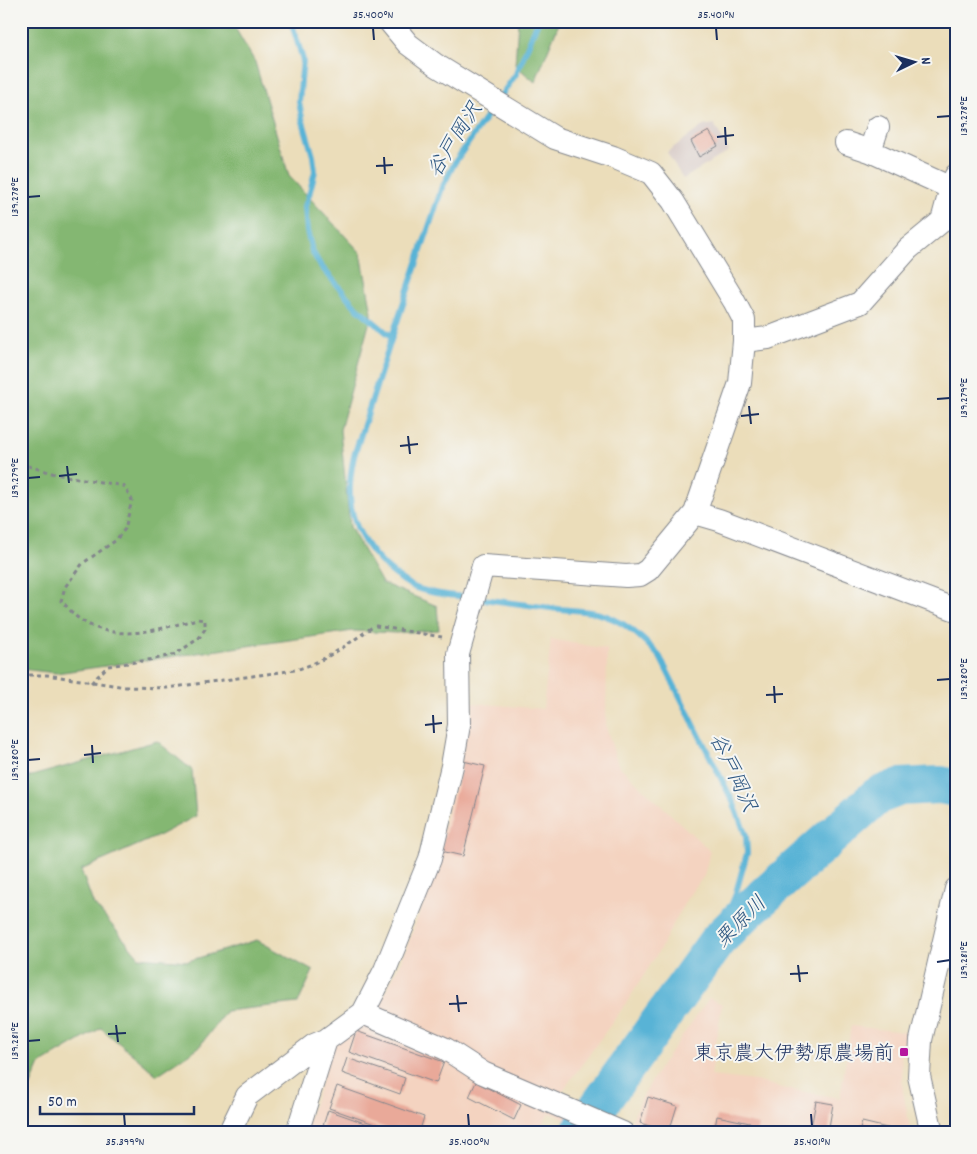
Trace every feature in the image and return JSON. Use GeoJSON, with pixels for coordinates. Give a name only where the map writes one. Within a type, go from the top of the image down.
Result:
{"type":"FeatureCollection","features":[{"type":"Feature","properties":{"kind":"street"},"geometry":{"type":"LineString","coordinates":[[229,1133],[248,1096],[314,1045],[326,1040],[363,1013],[385,970],[430,859],[452,766],[459,725],[458,654],[483,566],[626,576],[640,575],[648,570],[695,513],[740,383],[744,320],[673,201],[651,172],[555,138],[436,65],[408,44],[389,21]]}},
{"type":"Feature","properties":{"kind":"street"},"geometry":{"type":"LineString","coordinates":[[870,151],[878,127]]}},
{"type":"Feature","properties":{"kind":"street"},"geometry":{"type":"LineString","coordinates":[[744,341],[768,338],[860,303],[908,249],[942,221],[953,182],[846,143]]}},
{"type":"Feature","properties":{"kind":"street"},"geometry":{"type":"LineString","coordinates":[[695,513],[719,520],[956,610]]}},
{"type":"Feature","properties":{"kind":"street"},"geometry":{"type":"LineString","coordinates":[[932,1133],[919,1076],[921,1040],[956,889]]}},
{"type":"Feature","properties":{"kind":"street"},"geometry":{"type":"LineString","coordinates":[[363,1013],[446,1049],[483,1073],[623,1133]]}},
{"type":"Feature","properties":{"kind":"street"},"geometry":{"type":"LineString","coordinates":[[297,1133],[326,1040]]}},
{"type":"Feature","properties":{"kind":"path"},"geometry":{"type":"LineString","coordinates":[[21,462],[55,474],[124,486],[132,500],[125,529],[115,541],[83,563],[65,587],[62,601],[80,620],[96,628],[123,633],[154,630],[197,618],[205,620],[204,629],[199,638],[176,654],[108,666],[91,683]]}},
{"type":"Feature","properties":{"kind":"path"},"geometry":{"type":"LineString","coordinates":[[21,675],[47,675],[126,688],[167,688],[295,670],[315,664],[330,656],[376,626],[464,633]]}},
{"type":"Feature","properties":{"kind":"shaded area"},"geometry":{"type":"Polygon","coordinates":[[[714,124],[729,151],[683,179],[667,152],[703,126],[714,124]]]}},
{"type":"Feature","properties":{"kind":"shaded area"},"geometry":{"type":"Polygon","coordinates":[[[551,639],[607,649],[606,727],[618,765],[710,851],[704,876],[687,898],[659,951],[627,1002],[559,1096],[629,1125],[659,1069],[709,998],[722,1004],[711,1076],[756,1081],[787,1089],[840,1098],[851,1026],[913,1033],[912,1038],[901,1053],[903,1091],[911,1133],[600,1133],[550,1113],[536,1133],[304,1133],[333,1046],[377,1010],[403,957],[439,861],[440,840],[473,703],[543,709],[551,639]]]}},
{"type":"Feature","properties":{"kind":"green space"},"geometry":{"type":"Polygon","coordinates":[[[21,21],[231,21],[255,62],[289,176],[361,253],[372,313],[340,430],[350,527],[382,583],[437,606],[439,630],[396,633],[353,631],[56,673],[21,669],[21,21]]]}},
{"type":"Feature","properties":{"kind":"green space"},"geometry":{"type":"Polygon","coordinates":[[[518,21],[560,21],[535,82],[515,65],[518,21]]]}},
{"type":"Feature","properties":{"kind":"green space"},"geometry":{"type":"Polygon","coordinates":[[[157,741],[192,770],[196,816],[156,837],[81,870],[93,903],[139,957],[188,961],[257,940],[313,971],[298,1003],[226,1011],[199,1047],[157,1075],[101,1028],[40,1064],[21,1108],[21,779],[157,741]]]}},
{"type":"Feature","properties":{"kind":"building"},"geometry":{"type":"Polygon","coordinates":[[[709,131],[718,146],[699,157],[691,141],[709,131]]]}},
{"type":"Feature","properties":{"kind":"building"},"geometry":{"type":"Polygon","coordinates":[[[463,761],[485,766],[463,856],[441,851],[463,761]]]}},
{"type":"Feature","properties":{"kind":"building"},"geometry":{"type":"Polygon","coordinates":[[[356,1031],[444,1062],[436,1083],[349,1052],[356,1031]]]}},
{"type":"Feature","properties":{"kind":"building"},"geometry":{"type":"Polygon","coordinates":[[[347,1058],[405,1078],[400,1094],[342,1073],[347,1058]]]}},
{"type":"Feature","properties":{"kind":"building"},"geometry":{"type":"Polygon","coordinates":[[[476,1082],[521,1105],[514,1120],[469,1097],[476,1082]]]}},
{"type":"Feature","properties":{"kind":"building"},"geometry":{"type":"Polygon","coordinates":[[[337,1086],[424,1117],[419,1133],[400,1133],[329,1108],[337,1086]]]}},
{"type":"Feature","properties":{"kind":"building"},"geometry":{"type":"Polygon","coordinates":[[[648,1097],[677,1106],[669,1132],[640,1123],[648,1097]]]}},
{"type":"Feature","properties":{"kind":"building"},"geometry":{"type":"Polygon","coordinates":[[[816,1101],[833,1104],[828,1133],[810,1133],[816,1101]]]}},
{"type":"Feature","properties":{"kind":"building"},"geometry":{"type":"Polygon","coordinates":[[[328,1110],[390,1132],[390,1133],[321,1132],[328,1110]]]}},
{"type":"Feature","properties":{"kind":"building"},"geometry":{"type":"Polygon","coordinates":[[[717,1116],[759,1125],[757,1133],[714,1133],[717,1116]]]}},
{"type":"Feature","properties":{"kind":"building"},"geometry":{"type":"Polygon","coordinates":[[[862,1122],[904,1132],[904,1133],[859,1133],[862,1122]]]}},
{"type":"Feature","properties":{"kind":"waterway"},"geometry":{"type":"LineString","coordinates":[[291,21],[303,60],[299,102],[315,171],[305,206],[307,231],[312,251],[320,265],[356,307],[392,337],[354,456],[351,472],[350,502],[358,529],[373,554],[403,581],[416,588],[449,595],[596,613],[623,624],[660,657],[734,804],[746,836],[747,853],[735,896],[717,941]]}},
{"type":"Feature","properties":{"kind":"waterway","name":"谷戸岡沢"},"geometry":{"type":"LineString","coordinates":[[392,337],[442,188],[455,162],[516,74],[538,21]]}},
{"type":"Feature","properties":{"kind":"waterway","name":"栗原川"},"geometry":{"type":"LineString","coordinates":[[579,1133],[717,941],[753,906],[877,796],[900,787],[940,785],[956,788]]}},
{"type":"Feature","properties":{"kind":"place","name":"東京農大伊勢原農場前"},"geometry":{"type":"Point","coordinates":[904,1052]}}]}
